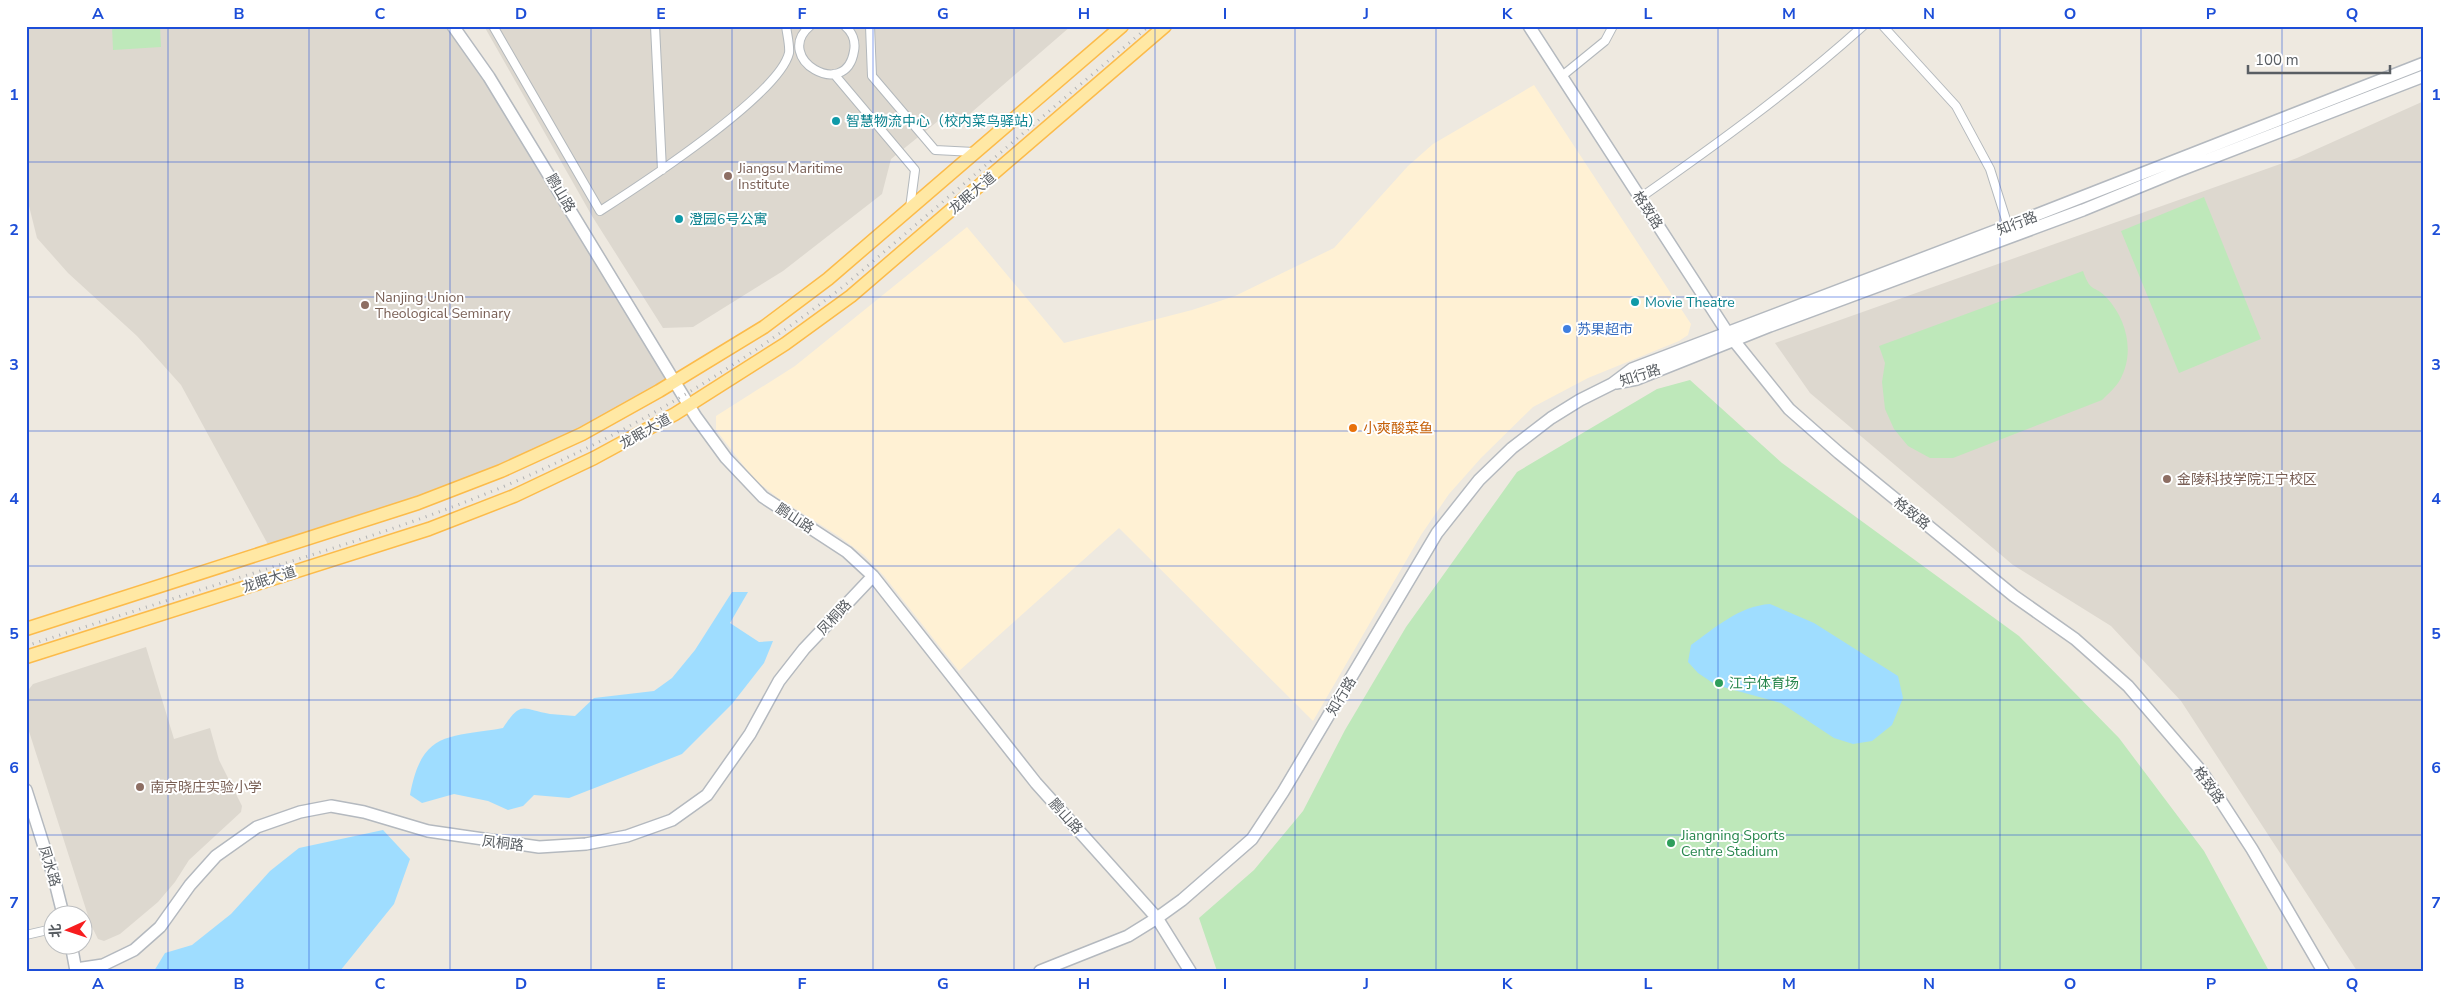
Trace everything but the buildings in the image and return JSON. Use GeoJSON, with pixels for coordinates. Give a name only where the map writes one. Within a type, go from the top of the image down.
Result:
{"type":"FeatureCollection","features":[{"type":"Feature","properties":{"kind":"main road","name":"龙眠大道"},"geometry":{"type":"LineString","coordinates":[[26,629],[418,503],[501,470],[582,434],[764,327],[828,280],[1122,26]]}},
{"type":"Feature","properties":{"kind":"main road","name":"龙眠大道"},"geometry":{"type":"LineString","coordinates":[[26,657],[429,529],[514,496],[594,458],[689,406],[785,344],[851,296],[1165,26]]}},
{"type":"Feature","properties":{"kind":"street","name":"鹏山路"},"geometry":{"type":"LineString","coordinates":[[452,26],[494,86],[689,406],[726,458],[762,497],[847,552],[873,576],[1036,783],[1157,918],[1190,971]]}},
{"type":"Feature","properties":{"kind":"street"},"geometry":{"type":"LineString","coordinates":[[493,26],[600,211],[662,170],[748,105],[780,69],[789,52],[786,26]]}},
{"type":"Feature","properties":{"kind":"street"},"geometry":{"type":"LineString","coordinates":[[655,26],[662,170]]}},
{"type":"Feature","properties":{"kind":"street"},"geometry":{"type":"LineString","coordinates":[[810,26],[803,36],[801,53],[809,68],[825,74],[834,74],[849,64],[855,46],[853,37],[845,26]]}},
{"type":"Feature","properties":{"kind":"street"},"geometry":{"type":"LineString","coordinates":[[870,26],[872,76],[934,150],[976,153]]}},
{"type":"Feature","properties":{"kind":"street","name":"格致路"},"geometry":{"type":"LineString","coordinates":[[1529,26],[1730,336],[1789,409],[1839,453],[2014,596],[2075,639],[2128,686],[2202,772],[2252,849],[2323,971]]}},
{"type":"Feature","properties":{"kind":"street"},"geometry":{"type":"LineString","coordinates":[[1562,76],[1605,41],[1613,26]]}},
{"type":"Feature","properties":{"kind":"street"},"geometry":{"type":"LineString","coordinates":[[1640,198],[1721,141],[1833,53],[1863,26]]}},
{"type":"Feature","properties":{"kind":"street"},"geometry":{"type":"LineString","coordinates":[[1883,26],[1956,106],[1990,169],[2008,226]]}},
{"type":"Feature","properties":{"kind":"street"},"geometry":{"type":"LineString","coordinates":[[855,46],[871,45]]}},
{"type":"Feature","properties":{"kind":"street"},"geometry":{"type":"LineString","coordinates":[[789,52],[801,53]]}},
{"type":"Feature","properties":{"kind":"street","name":"知行路"},"geometry":{"type":"LineString","coordinates":[[1040,971],[1128,936],[1157,918],[1182,900],[1252,838],[1288,784],[1437,533],[1479,480],[1512,448],[1551,418],[1580,400],[1612,384],[1637,378],[1730,336],[2424,64]]}},
{"type":"Feature","properties":{"kind":"street"},"geometry":{"type":"LineString","coordinates":[[834,74],[915,170],[910,208]]}},
{"type":"Feature","properties":{"kind":"street","name":"知行路"},"geometry":{"type":"LineString","coordinates":[[1730,336],[2083,210],[2178,171],[2424,76]]}},
{"type":"Feature","properties":{"kind":"street","name":"凤桐路"},"geometry":{"type":"LineString","coordinates":[[76,970],[103,965],[134,950],[160,927],[190,885],[216,856],[257,827],[300,812],[330,806],[364,812],[428,831],[539,847],[586,844],[626,836],[672,820],[707,795],[729,766],[784,674],[804,649],[873,576]]}},
{"type":"Feature","properties":{"kind":"street","name":"凤水路"},"geometry":{"type":"LineString","coordinates":[[26,790],[61,904]]}},
{"type":"Feature","properties":{"kind":"street"},"geometry":{"type":"LineString","coordinates":[[26,935],[42,931]]}},
{"type":"Feature","properties":{"kind":"street"},"geometry":{"type":"LineString","coordinates":[[73,954],[76,970]]}},
{"type":"Feature","properties":{"kind":"shaded area","name":"Nanjing Union Theological Seminary"},"geometry":{"type":"Polygon","coordinates":[[[26,26],[453,26],[675,381],[501,471],[271,550],[181,385],[137,336],[68,273],[37,238],[26,194],[26,26]]]}},
{"type":"Feature","properties":{"kind":"shaded area","name":"Jiangsu Maritime Institute"},"geometry":{"type":"Polygon","coordinates":[[[484,26],[1071,26],[957,125],[943,117],[891,159],[882,194],[783,271],[693,327],[663,328],[592,216],[484,26]]]}},
{"type":"Feature","properties":{"kind":"shaded area"},"geometry":{"type":"Polygon","coordinates":[[[1534,85],[1691,324],[1688,335],[1679,341],[1588,378],[1533,407],[1481,458],[1449,494],[1421,535],[1313,721],[1119,528],[959,671],[884,576],[864,555],[840,537],[778,498],[754,479],[716,430],[716,416],[795,366],[967,227],[1064,343],[1192,310],[1235,296],[1334,248],[1408,166],[1433,144],[1534,85]]]}},
{"type":"Feature","properties":{"kind":"shaded area","name":"金陵科技学院江宁校区"},"geometry":{"type":"Polygon","coordinates":[[[2424,101],[2424,971],[2357,971],[2181,701],[2111,626],[2013,565],[1810,393],[1775,343],[2297,158],[2424,101]]]}},
{"type":"Feature","properties":{"kind":"shaded area","name":"南京晓庄实验小学"},"geometry":{"type":"Polygon","coordinates":[[[146,647],[174,739],[210,728],[219,760],[242,806],[241,812],[189,860],[175,882],[158,902],[120,934],[104,941],[98,939],[92,927],[92,904],[84,904],[26,722],[26,693],[33,684],[146,647]]]}},
{"type":"Feature","properties":{"kind":"green space"},"geometry":{"type":"Polygon","coordinates":[[[112,26],[160,26],[161,47],[113,50],[112,26]]]}},
{"type":"Feature","properties":{"kind":"green space"},"geometry":{"type":"Polygon","coordinates":[[[2204,197],[2261,339],[2179,373],[2121,231],[2204,197]]]}},
{"type":"Feature","properties":{"kind":"green space"},"geometry":{"type":"Polygon","coordinates":[[[2083,271],[2088,283],[2107,298],[2120,316],[2127,337],[2128,348],[2125,370],[2118,383],[2102,400],[1953,458],[1930,458],[1908,446],[1894,429],[1885,409],[1882,382],[1885,363],[1879,346],[2083,271]]]}},
{"type":"Feature","properties":{"kind":"green space","name":"江宁体育场"},"geometry":{"type":"Polygon","coordinates":[[[1690,380],[1782,463],[2019,636],[2119,738],[2204,851],[2269,971],[1217,971],[1199,918],[1254,870],[1303,811],[1345,730],[1406,627],[1517,472],[1657,389],[1690,380]]]}},
{"type":"Feature","properties":{"kind":"water"},"geometry":{"type":"Polygon","coordinates":[[[732,592],[748,592],[730,623],[759,642],[773,641],[764,663],[732,704],[682,754],[569,798],[534,795],[523,806],[508,810],[488,801],[454,794],[422,803],[410,795],[415,774],[422,759],[430,748],[440,741],[453,736],[503,728],[519,710],[528,709],[550,714],[575,716],[594,698],[654,691],[672,678],[695,650],[732,592]]]}},
{"type":"Feature","properties":{"kind":"water"},"geometry":{"type":"Polygon","coordinates":[[[1770,604],[1814,623],[1898,676],[1903,698],[1892,725],[1872,741],[1853,744],[1834,738],[1781,703],[1716,685],[1698,673],[1688,662],[1691,645],[1718,625],[1738,613],[1770,604]]]}},
{"type":"Feature","properties":{"kind":"water"},"geometry":{"type":"Polygon","coordinates":[[[383,830],[410,859],[394,904],[340,971],[154,971],[165,953],[192,945],[231,914],[270,871],[299,848],[383,830]]]}},
{"type":"Feature","properties":{"kind":"railway"},"geometry":{"type":"LineString","coordinates":[[26,646],[348,543],[456,506],[526,477],[635,423],[742,359],[844,286],[1149,26]]}},
{"type":"Feature","properties":{"kind":"place","name":"智慧物流中心（校内菜鸟驿站）"},"geometry":{"type":"Point","coordinates":[836,121]}},
{"type":"Feature","properties":{"kind":"place","name":"Jiangsu Maritime Institute"},"geometry":{"type":"Point","coordinates":[728,176]}},
{"type":"Feature","properties":{"kind":"place","name":"澄园6号公寓"},"geometry":{"type":"Point","coordinates":[679,219]}},
{"type":"Feature","properties":{"kind":"place","name":"Movie Theatre"},"geometry":{"type":"Point","coordinates":[1635,302]}},
{"type":"Feature","properties":{"kind":"place","name":"Nanjing Union Theological Seminary"},"geometry":{"type":"Point","coordinates":[365,305]}},
{"type":"Feature","properties":{"kind":"place","name":"苏果超市"},"geometry":{"type":"Point","coordinates":[1567,329]}},
{"type":"Feature","properties":{"kind":"place","name":"小爽酸菜鱼"},"geometry":{"type":"Point","coordinates":[1353,428]}},
{"type":"Feature","properties":{"kind":"place","name":"金陵科技学院江宁校区"},"geometry":{"type":"Point","coordinates":[2167,479]}},
{"type":"Feature","properties":{"kind":"place","name":"江宁体育场"},"geometry":{"type":"Point","coordinates":[1719,683]}},
{"type":"Feature","properties":{"kind":"place","name":"南京晓庄实验小学"},"geometry":{"type":"Point","coordinates":[140,787]}},
{"type":"Feature","properties":{"kind":"place","name":"Jiangning Sports Centre Stadium"},"geometry":{"type":"Point","coordinates":[1671,843]}}]}
